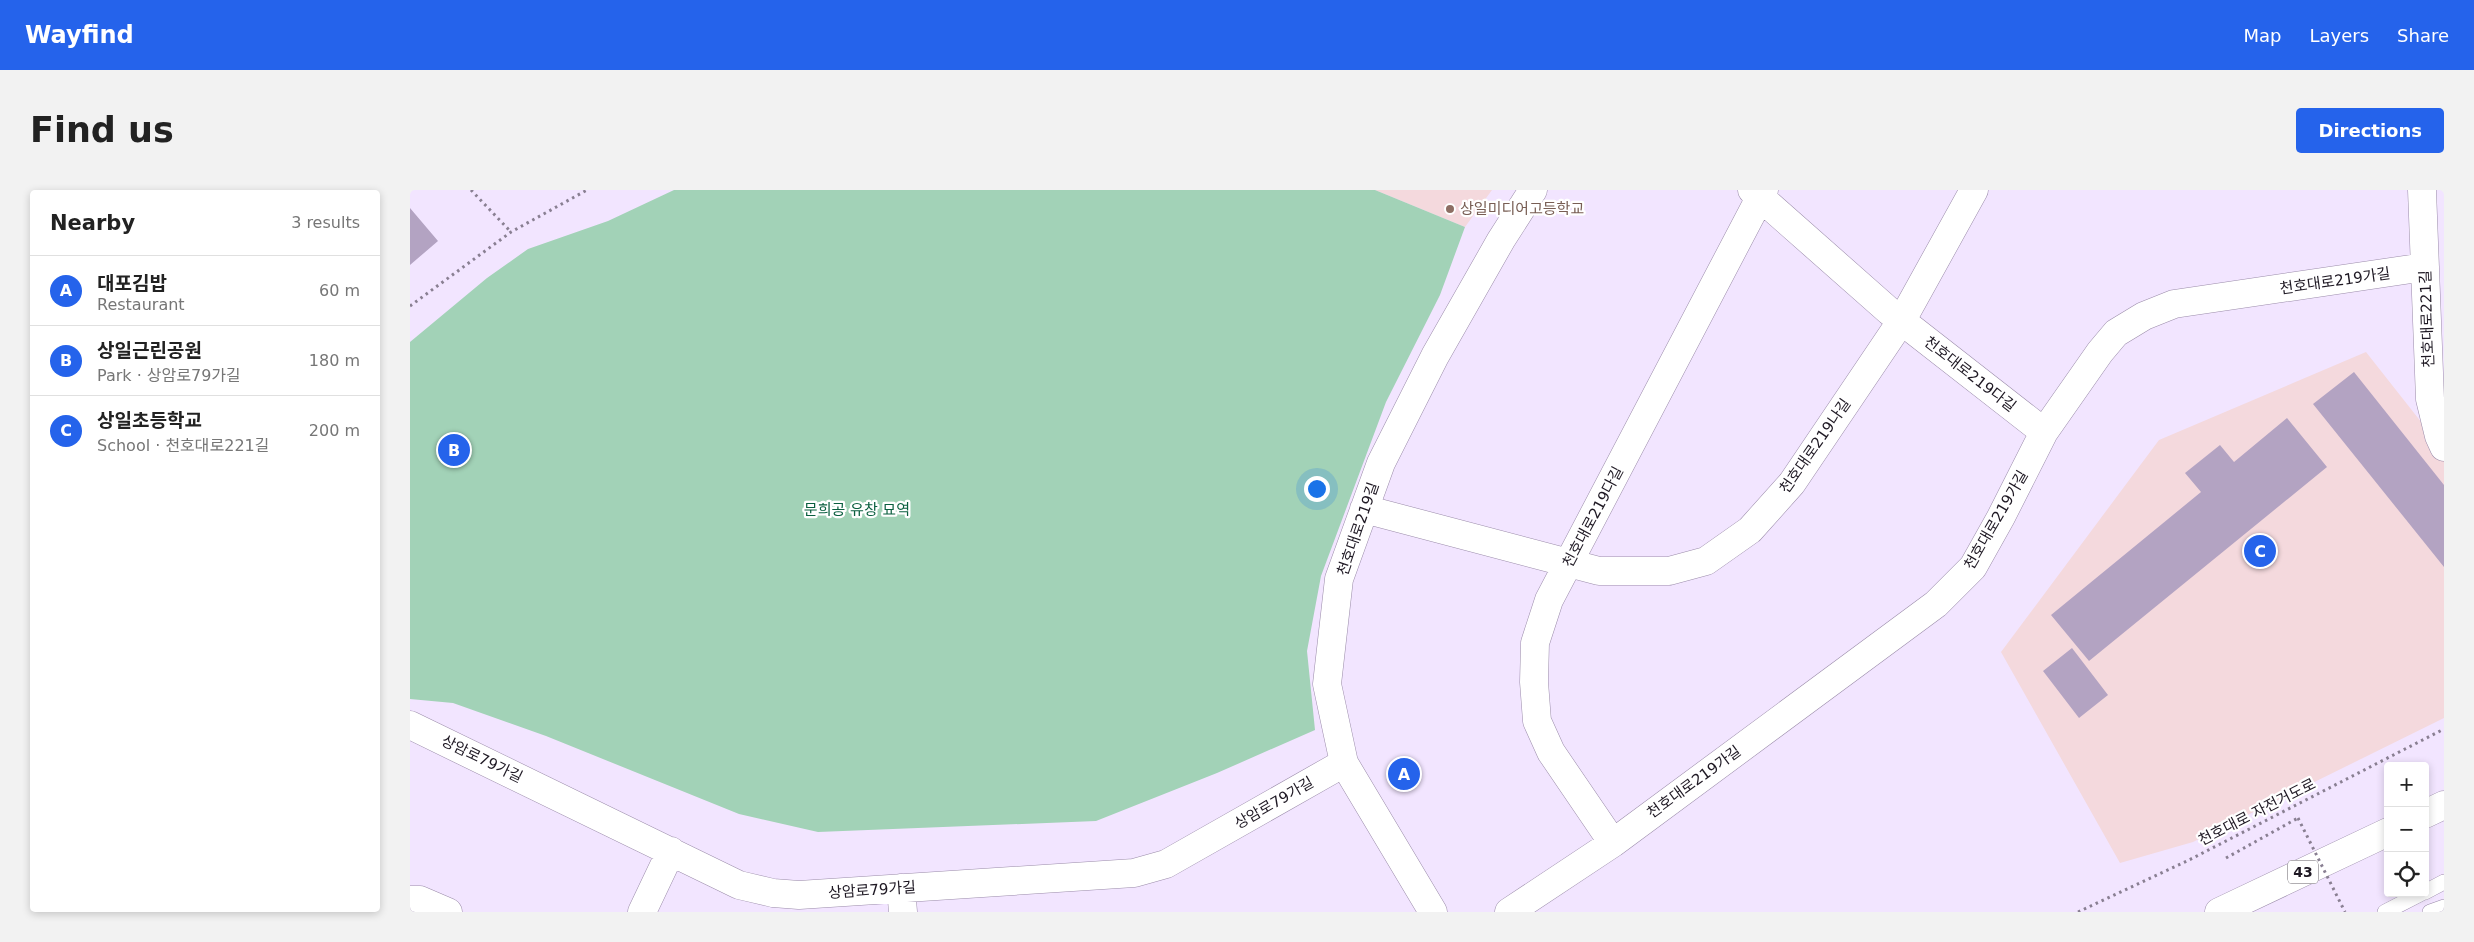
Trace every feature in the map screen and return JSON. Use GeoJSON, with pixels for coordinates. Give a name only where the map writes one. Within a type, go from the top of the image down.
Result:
{"type":"FeatureCollection","features":[{"type":"Feature","properties":{"kind":"street","name":"천호대로219길"},"geometry":{"type":"LineString","coordinates":[[1432,912],[1344,763],[1327,684],[1339,580],[1381,463],[1435,356],[1500,240],[1533,190]]}},
{"type":"Feature","properties":{"kind":"street","name":"천호대로219나길"},"geometry":{"type":"LineString","coordinates":[[1364,509],[1599,571],[1669,571],[1706,561],[1750,530],[1792,483],[1902,320],[1974,190]]}},
{"type":"Feature","properties":{"kind":"street","name":"천호대로221길"},"geometry":{"type":"LineString","coordinates":[[2422,190],[2430,399],[2439,436],[2444,447]]}},
{"type":"Feature","properties":{"kind":"street","name":"천호대로219다길"},"geometry":{"type":"LineString","coordinates":[[1613,843],[1551,752],[1537,721],[1534,682],[1535,643],[1549,600],[1759,192],[1902,320],[2044,432]]}},
{"type":"Feature","properties":{"kind":"street","name":"천호대로219가길"},"geometry":{"type":"LineString","coordinates":[[1509,912],[1613,843],[1936,604],[1952,589],[1973,567],[2001,517],[2044,432],[2100,352],[2116,333],[2144,316],[2174,304],[2425,267]]}},
{"type":"Feature","properties":{"kind":"street","name":"상암로79가길"},"geometry":{"type":"LineString","coordinates":[[410,725],[739,885],[773,893],[902,900],[1134,873],[1166,864],[1344,763]]}},
{"type":"Feature","properties":{"kind":"street"},"geometry":{"type":"LineString","coordinates":[[2429,812],[2444,805]]}},
{"type":"Feature","properties":{"kind":"street","name":"43"},"geometry":{"type":"LineString","coordinates":[[2219,912],[2384,834]]}},
{"type":"Feature","properties":{"kind":"street"},"geometry":{"type":"LineString","coordinates":[[642,912],[671,851]]}},
{"type":"Feature","properties":{"kind":"street"},"geometry":{"type":"LineString","coordinates":[[410,900],[420,900],[448,912]]}},
{"type":"Feature","properties":{"kind":"lane"},"geometry":{"type":"LineString","coordinates":[[2429,890],[2444,882]]}},
{"type":"Feature","properties":{"kind":"lane"},"geometry":{"type":"LineString","coordinates":[[2385,912],[2414,897]]}},
{"type":"Feature","properties":{"kind":"lane"},"geometry":{"type":"LineString","coordinates":[[2430,912],[2444,907]]}},
{"type":"Feature","properties":{"kind":"path"},"geometry":{"type":"LineString","coordinates":[[471,190],[511,232]]}},
{"type":"Feature","properties":{"kind":"path"},"geometry":{"type":"LineString","coordinates":[[410,306],[511,232],[587,190]]}},
{"type":"Feature","properties":{"kind":"path","name":"천호대로 자전거도로"},"geometry":{"type":"LineString","coordinates":[[2078,912],[2189,860],[2444,729]]}},
{"type":"Feature","properties":{"kind":"path"},"geometry":{"type":"LineString","coordinates":[[2226,858],[2298,818],[2345,912]]}},
{"type":"Feature","properties":{"kind":"shaded area","name":"상일미디어고등학교"},"geometry":{"type":"Polygon","coordinates":[[[1375,190],[1492,190],[1465,227],[1375,190]]]}},
{"type":"Feature","properties":{"kind":"shaded area"},"geometry":{"type":"Polygon","coordinates":[[[2366,352],[2444,451],[2444,718],[2193,842],[2120,863],[2001,652],[2159,440],[2366,352]]]}},
{"type":"Feature","properties":{"kind":"green space","name":"문희공 유창 묘역"},"geometry":{"type":"Polygon","coordinates":[[[674,190],[1375,190],[1465,227],[1440,295],[1386,402],[1321,576],[1307,651],[1315,730],[1217,773],[1096,821],[818,832],[739,814],[546,736],[453,703],[410,699],[410,342],[487,278],[528,249],[608,221],[674,190]]]}},
{"type":"Feature","properties":{"kind":"building"},"geometry":{"type":"Polygon","coordinates":[[[410,208],[438,241],[410,265],[410,208]]]}},
{"type":"Feature","properties":{"kind":"building"},"geometry":{"type":"Polygon","coordinates":[[[2354,372],[2444,485],[2444,567],[2313,404],[2354,372]]]}},
{"type":"Feature","properties":{"kind":"building"},"geometry":{"type":"Polygon","coordinates":[[[2287,418],[2327,467],[2089,661],[2051,615],[2201,492],[2185,473],[2220,445],[2234,462],[2287,418]]]}},
{"type":"Feature","properties":{"kind":"building"},"geometry":{"type":"Polygon","coordinates":[[[2072,648],[2108,695],[2079,718],[2043,671],[2072,648]]]}},
{"type":"Feature","properties":{"kind":"place","name":"상일미디어고등학교"},"geometry":{"type":"Point","coordinates":[1450,209]}},
{"type":"Feature","properties":{"kind":"place","name":"상일근린공원"},"geometry":{"type":"Point","coordinates":[454,450]}},
{"type":"Feature","properties":{"kind":"place","name":"상일초등학교"},"geometry":{"type":"Point","coordinates":[2260,551]}},
{"type":"Feature","properties":{"kind":"place","name":"대포김밥"},"geometry":{"type":"Point","coordinates":[1404,774]}}]}
